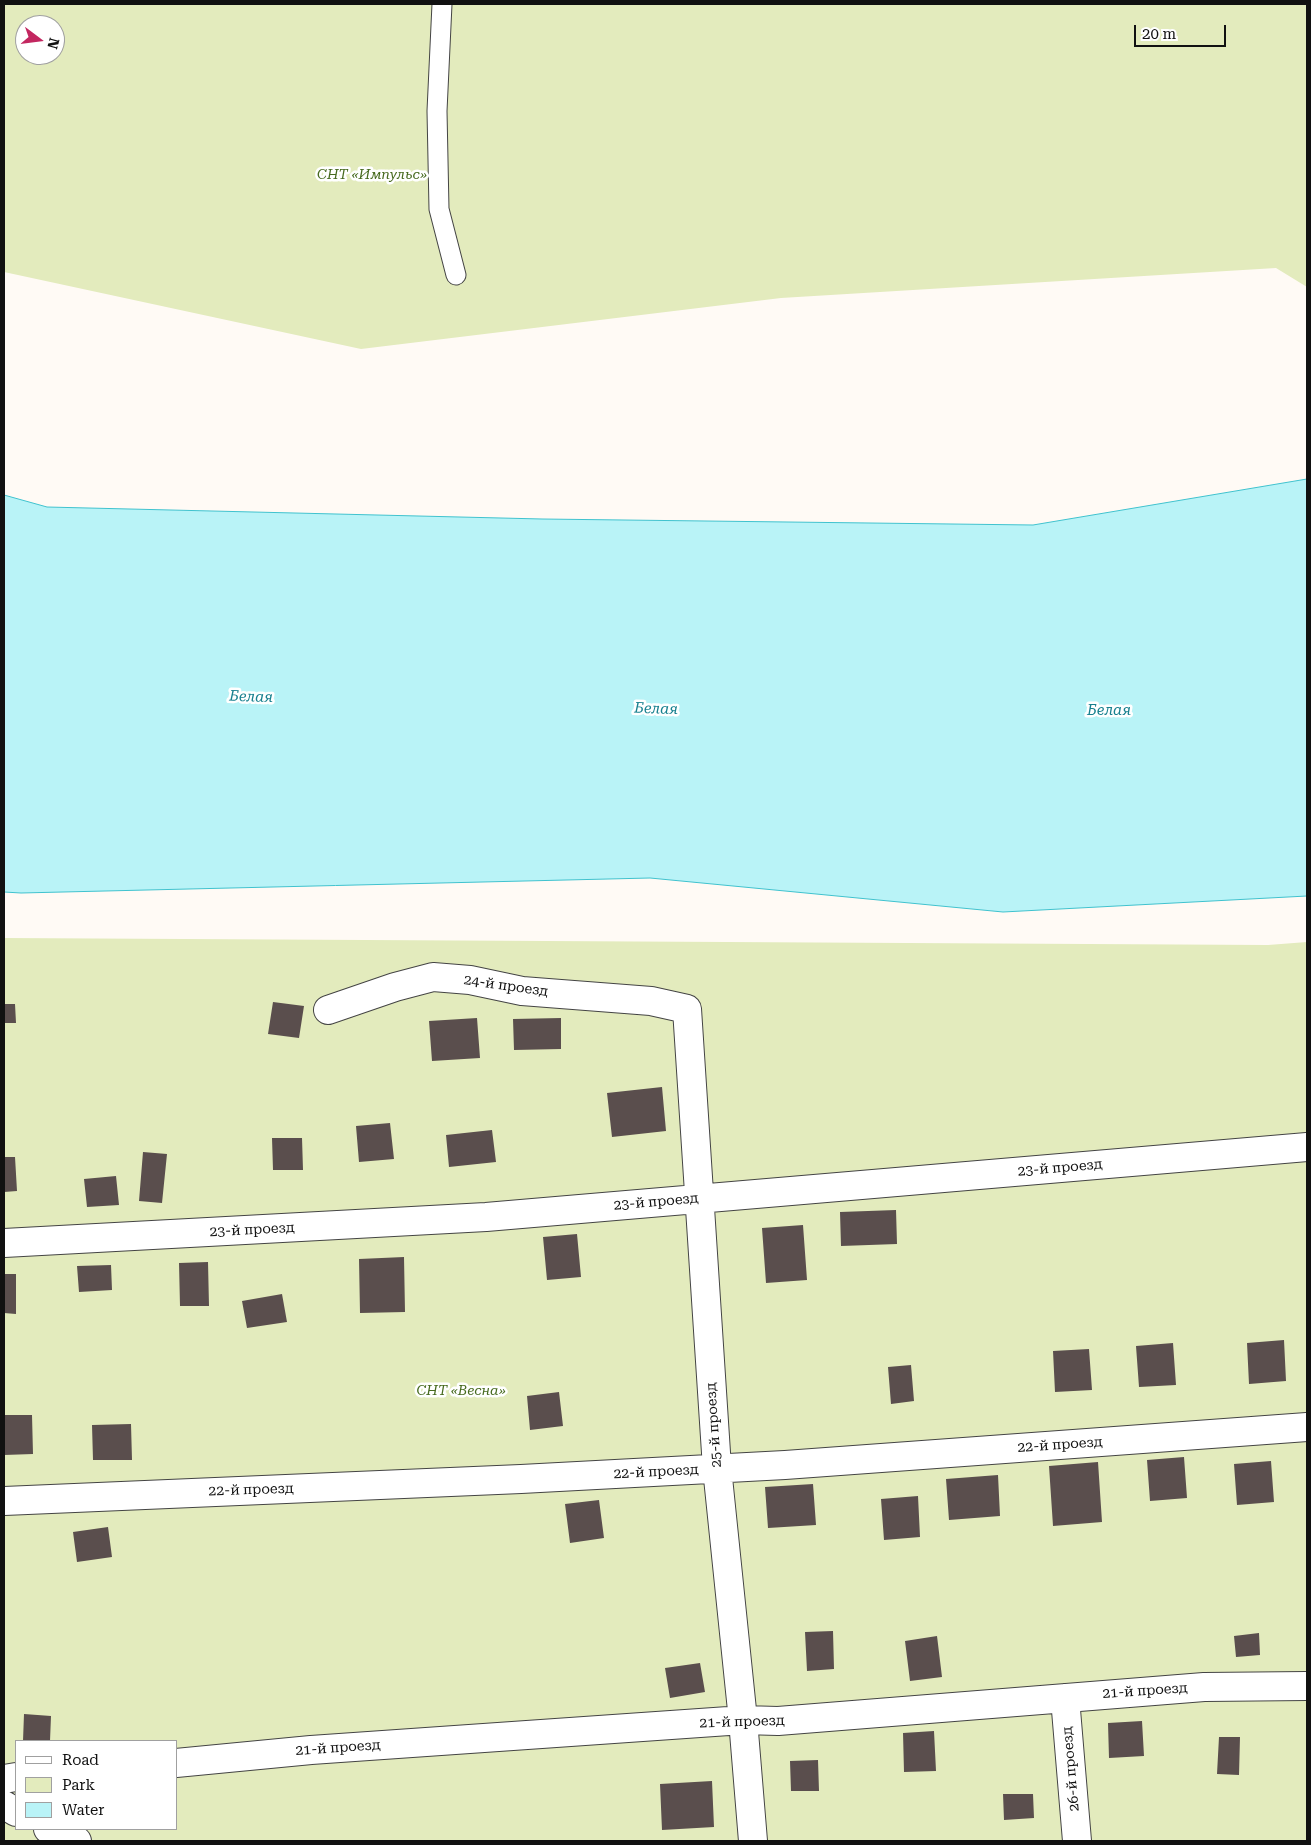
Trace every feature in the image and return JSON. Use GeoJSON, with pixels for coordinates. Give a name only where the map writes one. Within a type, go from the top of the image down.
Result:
{"type":"FeatureCollection","features":[{"type":"Feature","properties":{"kind":"street","name":"24-й проезд"},"geometry":{"type":"LineString","coordinates":[[328,1010],[394,987],[433,977],[470,980],[522,991],[651,1001],[687,1009]]}},
{"type":"Feature","properties":{"kind":"street","name":"25-й проезд"},"geometry":{"type":"LineString","coordinates":[[687,1009],[717,1468],[743,1720],[753,1841]]}},
{"type":"Feature","properties":{"kind":"street","name":"23-й проезд"},"geometry":{"type":"LineString","coordinates":[[4,1243],[486,1218],[699,1198],[1303,1151]]}},
{"type":"Feature","properties":{"kind":"street","name":"22-й проезд"},"geometry":{"type":"LineString","coordinates":[[4,1501],[521,1479],[717,1468],[1307,1427]]}},
{"type":"Feature","properties":{"kind":"street","name":"21-й проезд"},"geometry":{"type":"LineString","coordinates":[[178,1762],[311,1750],[743,1720],[778,1721],[1204,1687],[1307,1686]]}},
{"type":"Feature","properties":{"kind":"street","name":"26-й проезд"},"geometry":{"type":"LineString","coordinates":[[1065,1698],[1076,1841]]}},
{"type":"Feature","properties":{"kind":"street"},"geometry":{"type":"LineString","coordinates":[[4,1805],[15,1811]]}},
{"type":"Feature","properties":{"kind":"street"},"geometry":{"type":"LineString","coordinates":[[50,1830],[77,1841]]}},
{"type":"Feature","properties":{"kind":"lane"},"geometry":{"type":"LineString","coordinates":[[442,4],[437,111],[439,209],[456,275]]}},
{"type":"Feature","properties":{"kind":"green space","name":"СНТ «Импульс»"},"geometry":{"type":"Polygon","coordinates":[[[4,4],[1307,4],[1307,287],[1276,268],[781,298],[361,349],[4,272],[4,4]]]}},
{"type":"Feature","properties":{"kind":"green space","name":"СНТ «Весна»"},"geometry":{"type":"Polygon","coordinates":[[[4,938],[1268,945],[1307,942],[1307,1841],[4,1841],[4,938]]]}},
{"type":"Feature","properties":{"kind":"water","name":"Белая"},"geometry":{"type":"Polygon","coordinates":[[[1307,479],[1307,896],[1003,912],[650,878],[4,892],[4,495],[47,507],[542,519],[1033,525],[1307,479]]]}},
{"type":"Feature","properties":{"kind":"building"},"geometry":{"type":"Polygon","coordinates":[[[273,1002],[304,1006],[299,1038],[268,1034],[273,1002]]]}},
{"type":"Feature","properties":{"kind":"building"},"geometry":{"type":"Polygon","coordinates":[[[4,1004],[15,1004],[16,1023],[4,1023],[4,1004]]]}},
{"type":"Feature","properties":{"kind":"building"},"geometry":{"type":"Polygon","coordinates":[[[477,1018],[480,1058],[432,1061],[429,1021],[477,1018]]]}},
{"type":"Feature","properties":{"kind":"building"},"geometry":{"type":"Polygon","coordinates":[[[561,1018],[561,1049],[514,1050],[513,1019],[561,1018]]]}},
{"type":"Feature","properties":{"kind":"building"},"geometry":{"type":"Polygon","coordinates":[[[662,1087],[666,1131],[612,1137],[607,1093],[662,1087]]]}},
{"type":"Feature","properties":{"kind":"building"},"geometry":{"type":"Polygon","coordinates":[[[390,1123],[394,1159],[359,1162],[356,1126],[390,1123]]]}},
{"type":"Feature","properties":{"kind":"building"},"geometry":{"type":"Polygon","coordinates":[[[492,1130],[496,1162],[449,1167],[446,1135],[492,1130]]]}},
{"type":"Feature","properties":{"kind":"building"},"geometry":{"type":"Polygon","coordinates":[[[272,1138],[302,1138],[303,1170],[273,1170],[272,1138]]]}},
{"type":"Feature","properties":{"kind":"building"},"geometry":{"type":"Polygon","coordinates":[[[143,1152],[167,1154],[162,1203],[139,1201],[143,1152]]]}},
{"type":"Feature","properties":{"kind":"building"},"geometry":{"type":"Polygon","coordinates":[[[4,1157],[15,1157],[17,1191],[4,1192],[4,1157]]]}},
{"type":"Feature","properties":{"kind":"building"},"geometry":{"type":"Polygon","coordinates":[[[116,1176],[119,1205],[87,1207],[84,1179],[116,1176]]]}},
{"type":"Feature","properties":{"kind":"building"},"geometry":{"type":"Polygon","coordinates":[[[896,1210],[897,1244],[841,1246],[840,1212],[896,1210]]]}},
{"type":"Feature","properties":{"kind":"building"},"geometry":{"type":"Polygon","coordinates":[[[803,1225],[807,1280],[766,1283],[762,1228],[803,1225]]]}},
{"type":"Feature","properties":{"kind":"building"},"geometry":{"type":"Polygon","coordinates":[[[577,1234],[581,1277],[547,1280],[543,1237],[577,1234]]]}},
{"type":"Feature","properties":{"kind":"building"},"geometry":{"type":"Polygon","coordinates":[[[404,1257],[405,1312],[360,1313],[359,1259],[404,1257]]]}},
{"type":"Feature","properties":{"kind":"building"},"geometry":{"type":"Polygon","coordinates":[[[208,1262],[209,1306],[180,1306],[179,1263],[208,1262]]]}},
{"type":"Feature","properties":{"kind":"building"},"geometry":{"type":"Polygon","coordinates":[[[111,1265],[112,1290],[79,1292],[77,1266],[111,1265]]]}},
{"type":"Feature","properties":{"kind":"building"},"geometry":{"type":"Polygon","coordinates":[[[4,1274],[16,1274],[16,1314],[4,1313],[4,1274]]]}},
{"type":"Feature","properties":{"kind":"building"},"geometry":{"type":"Polygon","coordinates":[[[282,1294],[287,1322],[247,1328],[242,1301],[282,1294]]]}},
{"type":"Feature","properties":{"kind":"building"},"geometry":{"type":"Polygon","coordinates":[[[1284,1340],[1286,1381],[1249,1384],[1247,1343],[1284,1340]]]}},
{"type":"Feature","properties":{"kind":"building"},"geometry":{"type":"Polygon","coordinates":[[[1173,1343],[1176,1385],[1139,1387],[1136,1346],[1173,1343]]]}},
{"type":"Feature","properties":{"kind":"building"},"geometry":{"type":"Polygon","coordinates":[[[1089,1349],[1092,1390],[1055,1392],[1053,1351],[1089,1349]]]}},
{"type":"Feature","properties":{"kind":"building"},"geometry":{"type":"Polygon","coordinates":[[[911,1365],[914,1401],[891,1404],[888,1367],[911,1365]]]}},
{"type":"Feature","properties":{"kind":"building"},"geometry":{"type":"Polygon","coordinates":[[[559,1392],[563,1426],[530,1430],[527,1396],[559,1392]]]}},
{"type":"Feature","properties":{"kind":"building"},"geometry":{"type":"Polygon","coordinates":[[[4,1415],[32,1415],[33,1454],[4,1455],[4,1415]]]}},
{"type":"Feature","properties":{"kind":"building"},"geometry":{"type":"Polygon","coordinates":[[[131,1424],[132,1460],[93,1460],[92,1425],[131,1424]]]}},
{"type":"Feature","properties":{"kind":"building"},"geometry":{"type":"Polygon","coordinates":[[[1184,1457],[1187,1498],[1150,1501],[1147,1460],[1184,1457]]]}},
{"type":"Feature","properties":{"kind":"building"},"geometry":{"type":"Polygon","coordinates":[[[1271,1461],[1274,1502],[1237,1505],[1234,1464],[1271,1461]]]}},
{"type":"Feature","properties":{"kind":"building"},"geometry":{"type":"Polygon","coordinates":[[[1098,1462],[1102,1522],[1053,1526],[1049,1466],[1098,1462]]]}},
{"type":"Feature","properties":{"kind":"building"},"geometry":{"type":"Polygon","coordinates":[[[998,1475],[1000,1516],[949,1520],[946,1479],[998,1475]]]}},
{"type":"Feature","properties":{"kind":"building"},"geometry":{"type":"Polygon","coordinates":[[[813,1484],[816,1525],[768,1528],[765,1487],[813,1484]]]}},
{"type":"Feature","properties":{"kind":"building"},"geometry":{"type":"Polygon","coordinates":[[[918,1496],[920,1537],[884,1540],[881,1499],[918,1496]]]}},
{"type":"Feature","properties":{"kind":"building"},"geometry":{"type":"Polygon","coordinates":[[[599,1500],[604,1538],[570,1543],[565,1504],[599,1500]]]}},
{"type":"Feature","properties":{"kind":"building"},"geometry":{"type":"Polygon","coordinates":[[[108,1527],[112,1557],[77,1562],[73,1532],[108,1527]]]}},
{"type":"Feature","properties":{"kind":"building"},"geometry":{"type":"Polygon","coordinates":[[[833,1631],[834,1669],[807,1671],[805,1632],[833,1631]]]}},
{"type":"Feature","properties":{"kind":"building"},"geometry":{"type":"Polygon","coordinates":[[[1259,1633],[1260,1655],[1236,1657],[1234,1636],[1259,1633]]]}},
{"type":"Feature","properties":{"kind":"building"},"geometry":{"type":"Polygon","coordinates":[[[937,1636],[942,1677],[910,1681],[905,1641],[937,1636]]]}},
{"type":"Feature","properties":{"kind":"building"},"geometry":{"type":"Polygon","coordinates":[[[700,1663],[705,1692],[670,1698],[665,1668],[700,1663]]]}},
{"type":"Feature","properties":{"kind":"building"},"geometry":{"type":"Polygon","coordinates":[[[24,1714],[51,1716],[50,1740],[23,1740],[24,1714]]]}},
{"type":"Feature","properties":{"kind":"building"},"geometry":{"type":"Polygon","coordinates":[[[1142,1721],[1144,1756],[1109,1758],[1108,1723],[1142,1721]]]}},
{"type":"Feature","properties":{"kind":"building"},"geometry":{"type":"Polygon","coordinates":[[[934,1731],[936,1771],[904,1772],[903,1733],[934,1731]]]}},
{"type":"Feature","properties":{"kind":"building"},"geometry":{"type":"Polygon","coordinates":[[[1219,1737],[1240,1737],[1239,1775],[1217,1774],[1219,1737]]]}},
{"type":"Feature","properties":{"kind":"building"},"geometry":{"type":"Polygon","coordinates":[[[818,1760],[819,1791],[791,1791],[790,1761],[818,1760]]]}},
{"type":"Feature","properties":{"kind":"building"},"geometry":{"type":"Polygon","coordinates":[[[712,1781],[714,1827],[662,1830],[660,1784],[712,1781]]]}},
{"type":"Feature","properties":{"kind":"building"},"geometry":{"type":"Polygon","coordinates":[[[1003,1794],[1033,1794],[1034,1818],[1004,1820],[1003,1794]]]}}]}
